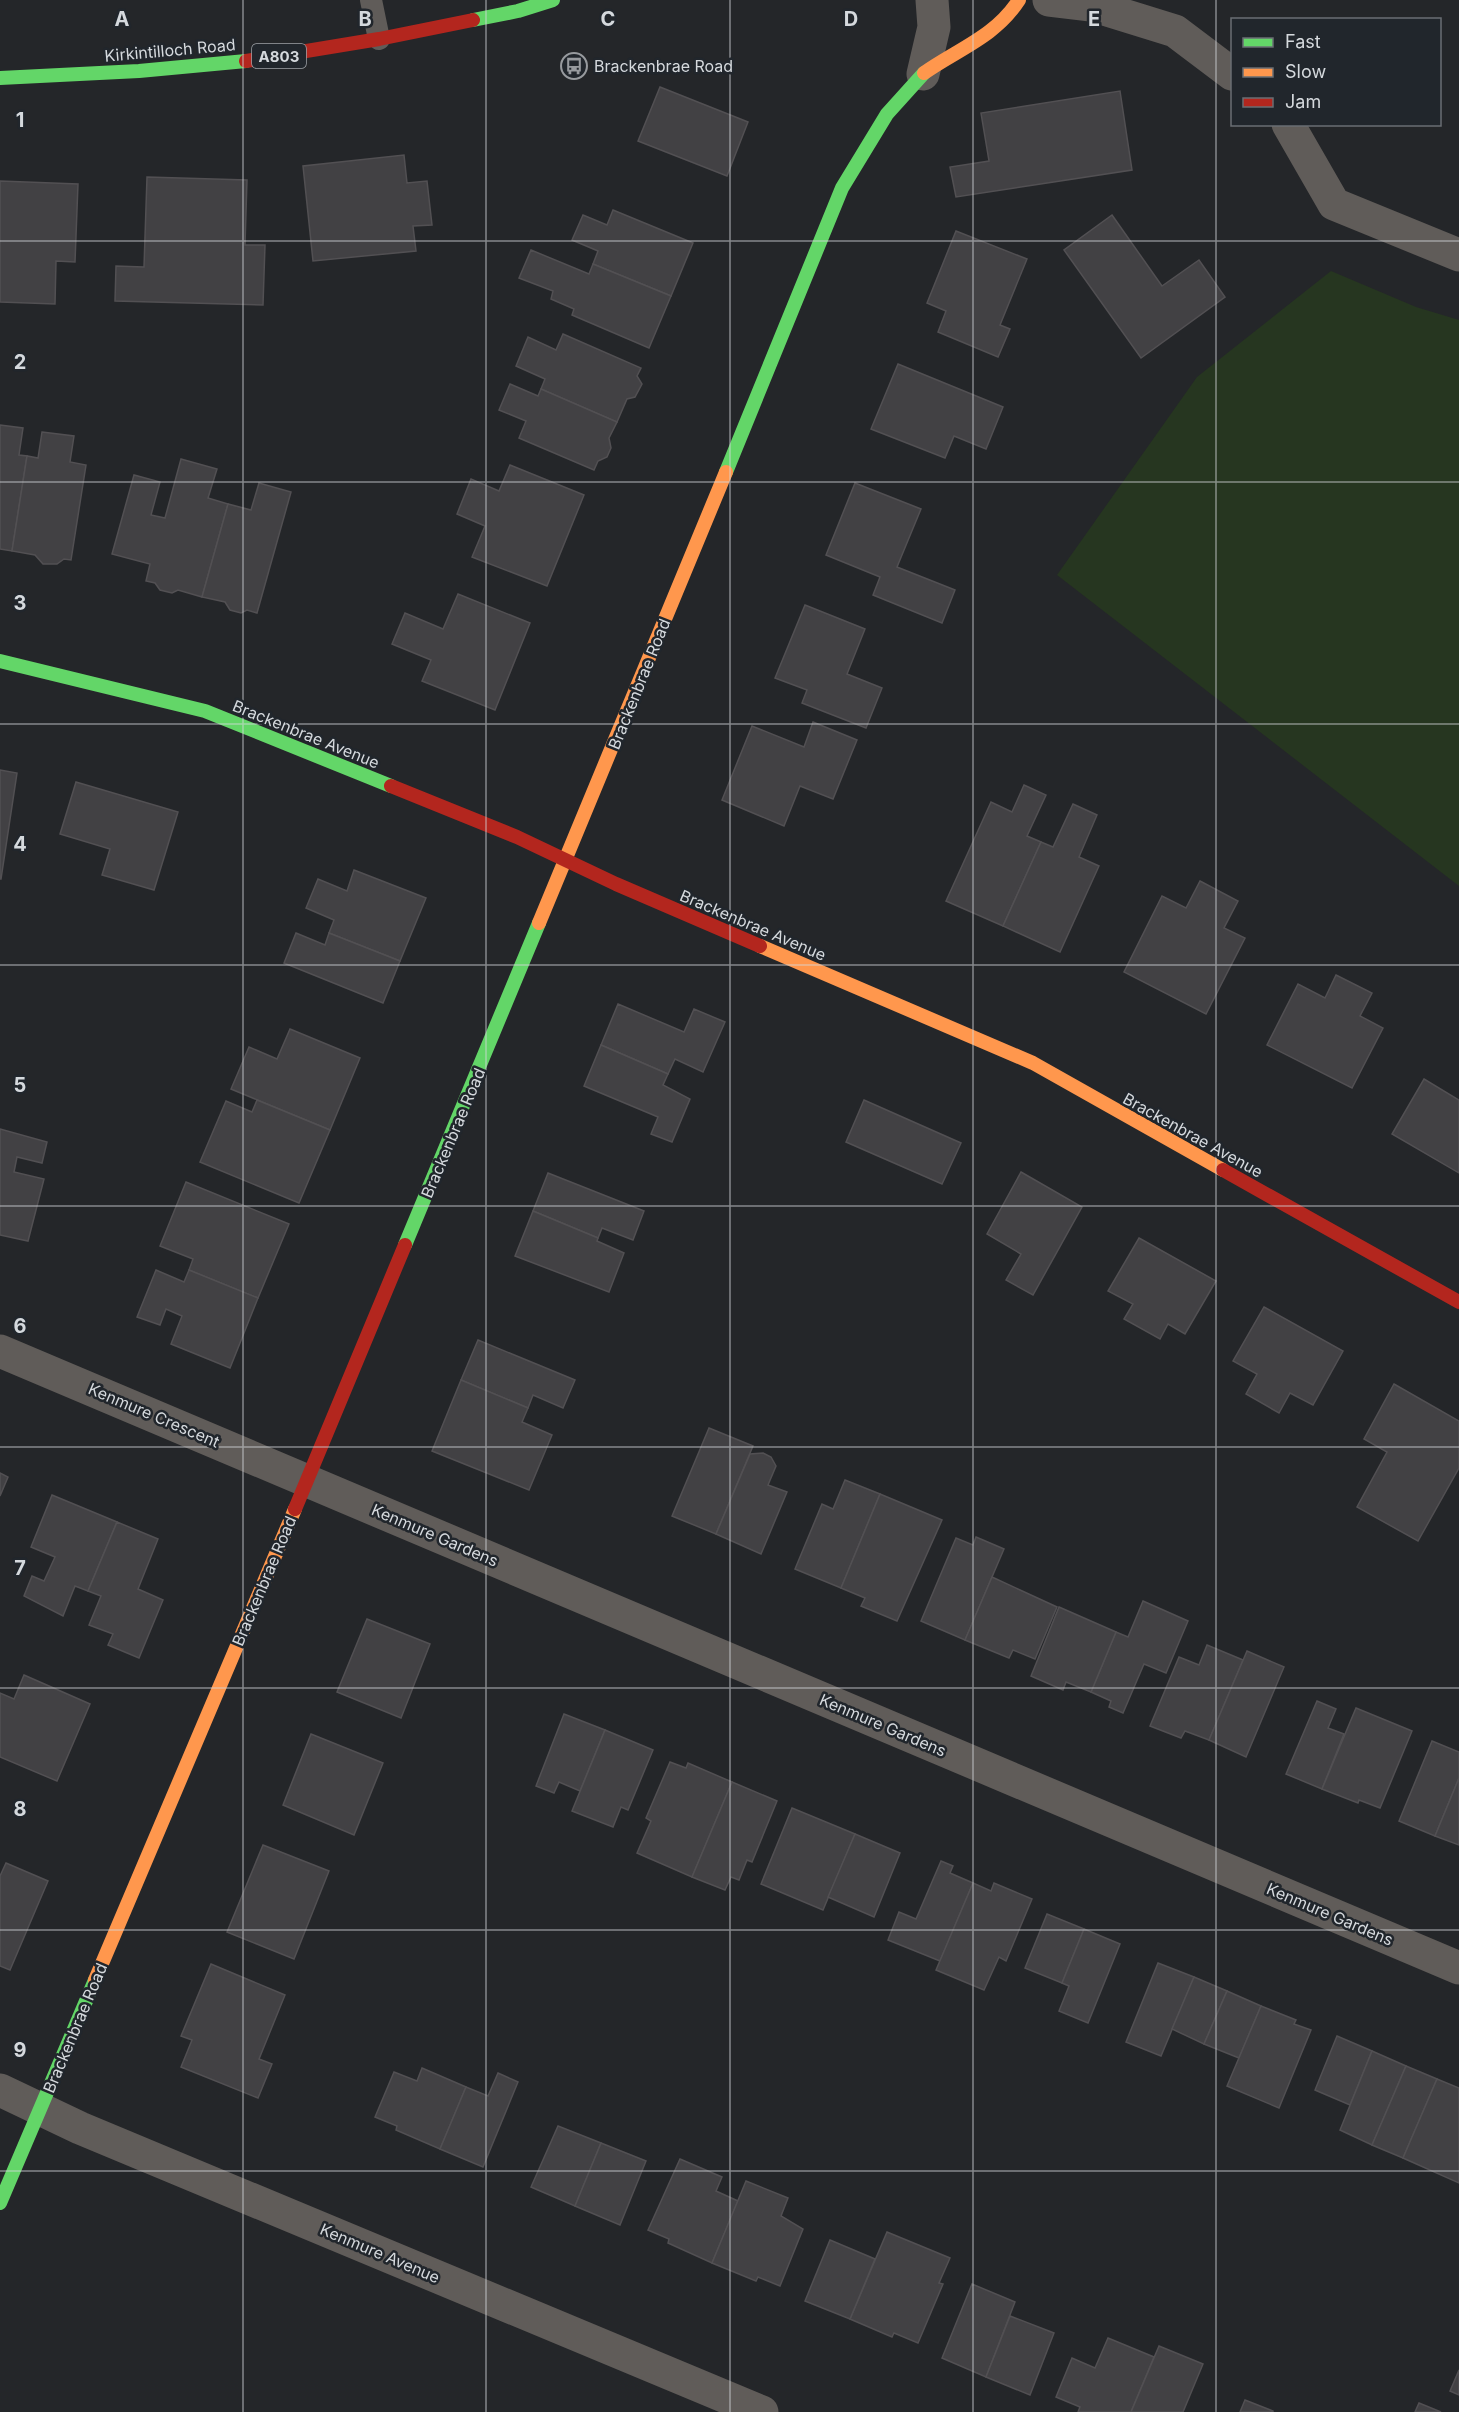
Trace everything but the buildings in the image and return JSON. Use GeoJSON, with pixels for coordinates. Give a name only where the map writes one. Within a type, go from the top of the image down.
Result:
{"type":"FeatureCollection","features":[{"type":"Feature","properties":{"kind":"street","name":"Kirkintilloch Road"},"geometry":{"type":"LineString","coordinates":[[0,78],[139,71],[254,60],[379,39],[518,11],[553,0]]}},
{"type":"Feature","properties":{"kind":"street","name":"Brackenbrae Road"},"geometry":{"type":"LineString","coordinates":[[923,74],[934,27],[932,0]]}},
{"type":"Feature","properties":{"kind":"street","name":"Brackenbrae Road"},"geometry":{"type":"LineString","coordinates":[[0,2203],[567,861],[842,188],[882,118],[923,74],[996,30],[1010,16],[1019,0]]}},
{"type":"Feature","properties":{"kind":"street"},"geometry":{"type":"LineString","coordinates":[[1049,0],[1091,4],[1175,31],[1231,73]]}},
{"type":"Feature","properties":{"kind":"street"},"geometry":{"type":"LineString","coordinates":[[1289,126],[1334,204],[1459,255]]}},
{"type":"Feature","properties":{"kind":"street","name":"Brackenbrae Avenue"},"geometry":{"type":"LineString","coordinates":[[0,661],[205,711],[517,837],[567,861],[1033,1064],[1459,1302]]}},
{"type":"Feature","properties":{"kind":"street","name":"Kenmure Crescent"},"geometry":{"type":"LineString","coordinates":[[0,1352],[307,1481]]}},
{"type":"Feature","properties":{"kind":"street","name":"Kenmure Gardens"},"geometry":{"type":"LineString","coordinates":[[307,1481],[1459,1968]]}},
{"type":"Feature","properties":{"kind":"street","name":"Kenmure Avenue"},"geometry":{"type":"LineString","coordinates":[[0,2090],[40,2110],[762,2412]]}},
{"type":"Feature","properties":{"kind":"lane"},"geometry":{"type":"LineString","coordinates":[[371,0],[379,39]]}},
{"type":"Feature","properties":{"kind":"green space"},"geometry":{"type":"Polygon","coordinates":[[[1331,271],[1416,307],[1459,320],[1459,886],[1057,575],[1197,377],[1331,271]]]}},
{"type":"Feature","properties":{"kind":"traffic: fast"},"geometry":{"type":"LineString","coordinates":[[473,20],[518,11],[553,0]]}},
{"type":"Feature","properties":{"kind":"traffic: fast"},"geometry":{"type":"LineString","coordinates":[[0,78],[139,71],[246,61]]}},
{"type":"Feature","properties":{"kind":"traffic: fast"},"geometry":{"type":"LineString","coordinates":[[726,472],[842,188],[887,114],[924,73]]}},
{"type":"Feature","properties":{"kind":"traffic: fast"},"geometry":{"type":"LineString","coordinates":[[0,661],[205,711],[391,786]]}},
{"type":"Feature","properties":{"kind":"traffic: fast"},"geometry":{"type":"LineString","coordinates":[[405,1245],[539,923]]}},
{"type":"Feature","properties":{"kind":"traffic: fast"},"geometry":{"type":"LineString","coordinates":[[0,2203],[95,1980]]}},
{"type":"Feature","properties":{"kind":"traffic: slow"},"geometry":{"type":"LineString","coordinates":[[924,73],[999,24],[1019,0]]}},
{"type":"Feature","properties":{"kind":"traffic: slow"},"geometry":{"type":"LineString","coordinates":[[539,923],[726,472]]}},
{"type":"Feature","properties":{"kind":"traffic: slow"},"geometry":{"type":"LineString","coordinates":[[760,946],[1033,1063],[1223,1170]]}},
{"type":"Feature","properties":{"kind":"traffic: slow"},"geometry":{"type":"LineString","coordinates":[[95,1980],[295,1509]]}},
{"type":"Feature","properties":{"kind":"traffic: jam"},"geometry":{"type":"LineString","coordinates":[[246,61],[379,39],[473,20]]}},
{"type":"Feature","properties":{"kind":"traffic: jam"},"geometry":{"type":"LineString","coordinates":[[391,786],[517,837],[616,884],[760,946]]}},
{"type":"Feature","properties":{"kind":"traffic: jam"},"geometry":{"type":"LineString","coordinates":[[1223,1170],[1459,1302]]}},
{"type":"Feature","properties":{"kind":"traffic: jam"},"geometry":{"type":"LineString","coordinates":[[295,1509],[405,1245]]}},
{"type":"Feature","properties":{"kind":"place","name":"Brackenbrae Road"},"geometry":{"type":"Point","coordinates":[574,66]}}]}
